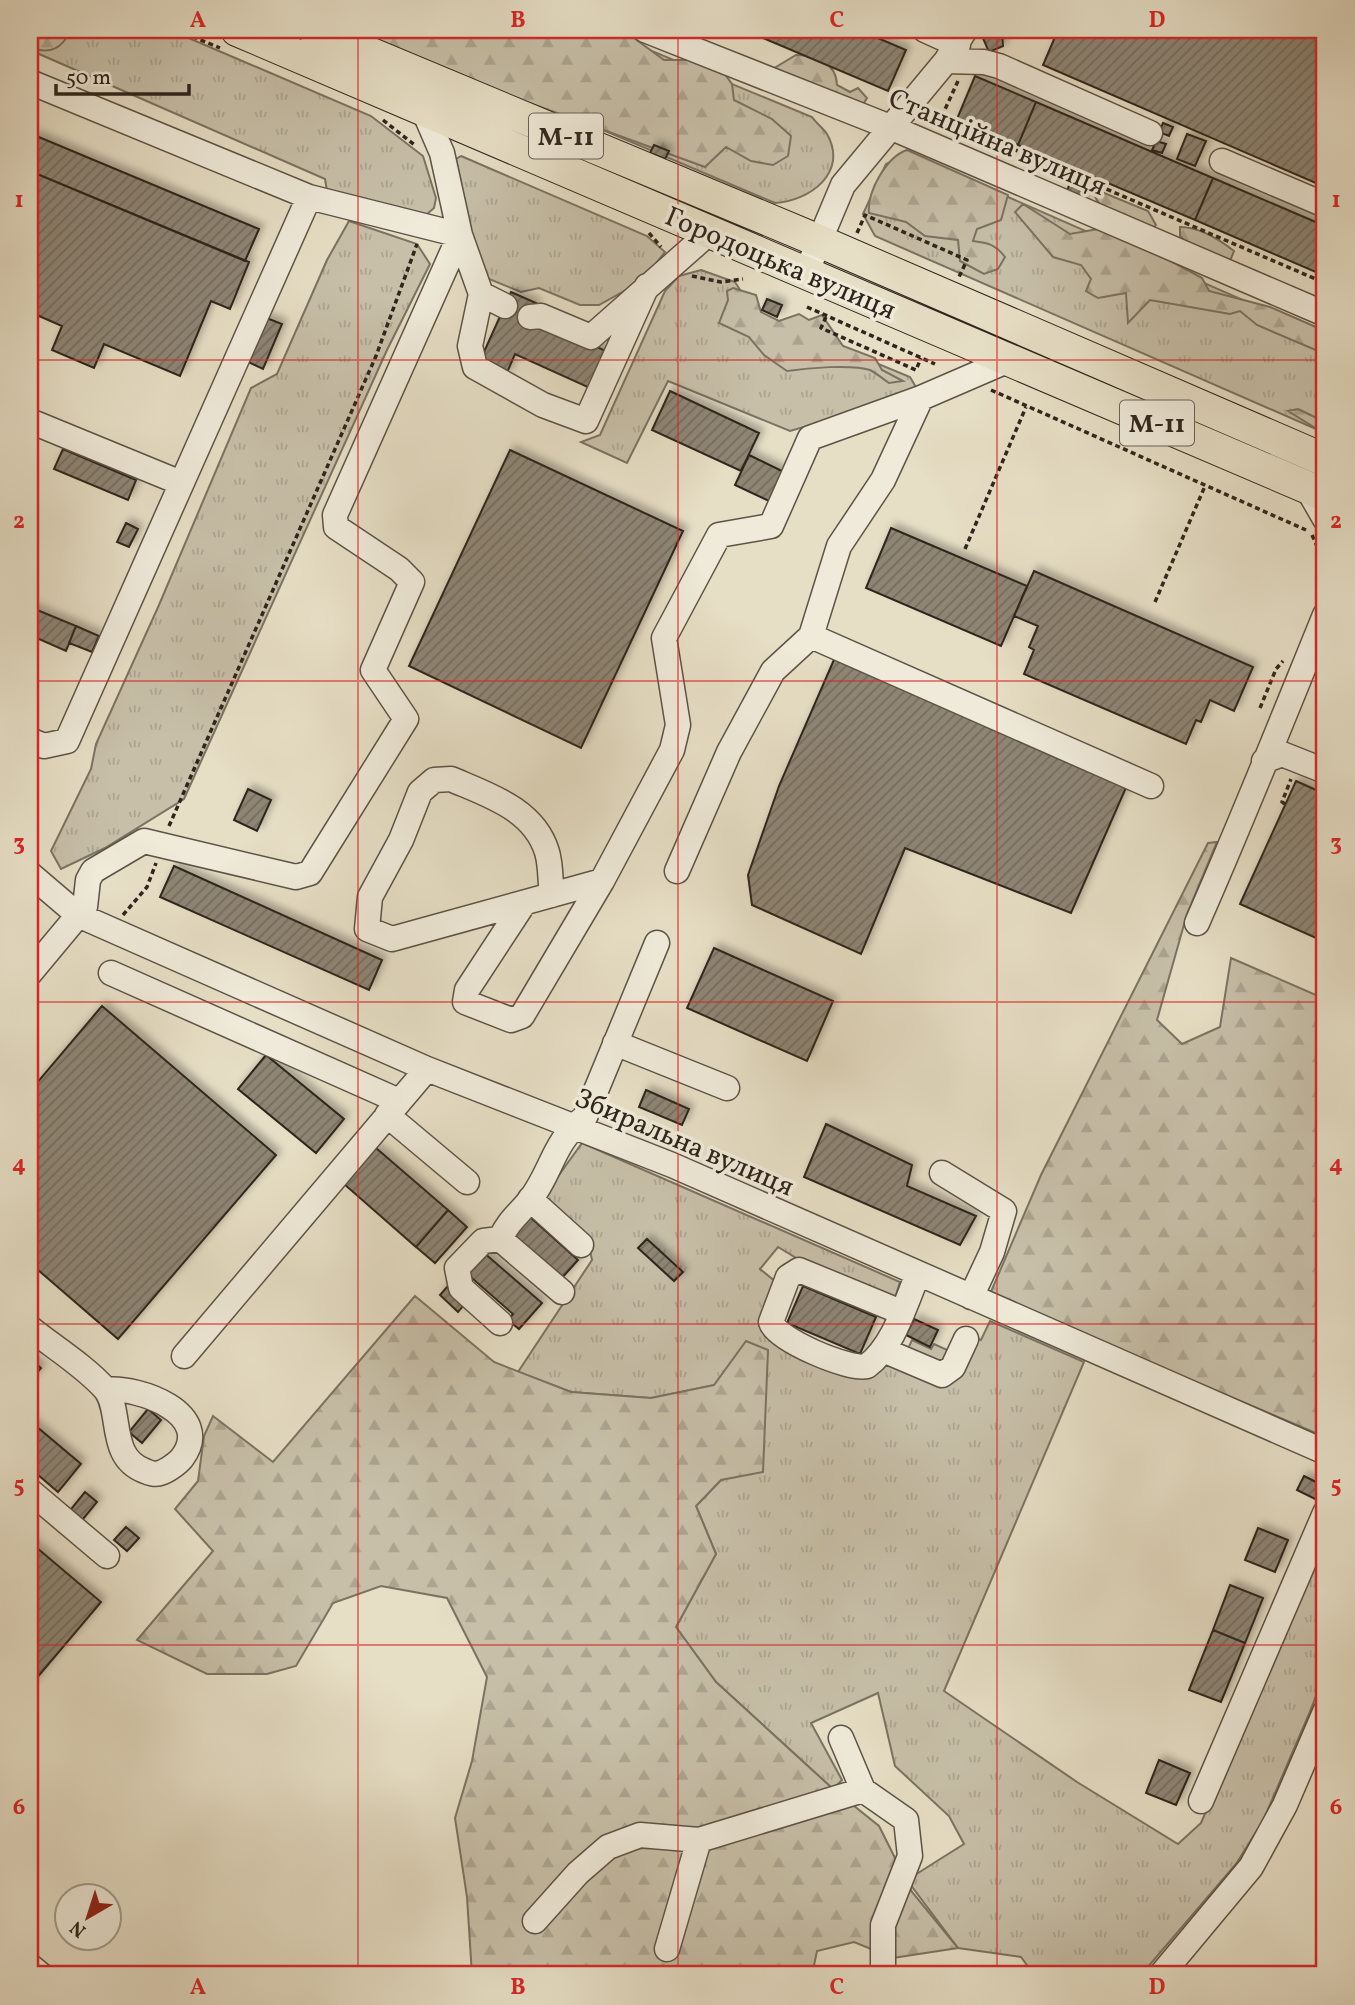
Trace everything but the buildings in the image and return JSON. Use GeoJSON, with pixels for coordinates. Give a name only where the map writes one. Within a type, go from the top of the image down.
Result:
{"type":"FeatureCollection","features":[{"type":"Feature","properties":{"kind":"main road","name":"Городоцька вулиця"},"geometry":{"type":"LineString","coordinates":[[237,30],[1315,490]]}},
{"type":"Feature","properties":{"kind":"main road","name":"Городоцька вулиця"},"geometry":{"type":"LineString","coordinates":[[314,30],[819,241],[1325,460]]}},
{"type":"Feature","properties":{"kind":"street","name":"Станційна вулиця"},"geometry":{"type":"LineString","coordinates":[[645,30],[890,127],[1325,314]]}},
{"type":"Feature","properties":{"kind":"street"},"geometry":{"type":"LineString","coordinates":[[925,30],[984,62],[999,66],[1150,133]]}},
{"type":"Feature","properties":{"kind":"street"},"geometry":{"type":"LineString","coordinates":[[806,273],[843,185],[890,127],[959,50]]}},
{"type":"Feature","properties":{"kind":"street"},"geometry":{"type":"LineString","coordinates":[[30,82],[309,197],[460,235]]}},
{"type":"Feature","properties":{"kind":"street"},"geometry":{"type":"LineString","coordinates":[[424,109],[442,153],[460,235],[481,294],[470,346],[475,367],[542,405],[586,421],[647,286]]}},
{"type":"Feature","properties":{"kind":"street"},"geometry":{"type":"LineString","coordinates":[[1222,162],[1325,205]]}},
{"type":"Feature","properties":{"kind":"street"},"geometry":{"type":"LineString","coordinates":[[30,740],[44,746],[67,741],[309,197]]}},
{"type":"Feature","properties":{"kind":"street"},"geometry":{"type":"LineString","coordinates":[[530,317],[541,316],[591,337],[710,232]]}},
{"type":"Feature","properties":{"kind":"street"},"geometry":{"type":"LineString","coordinates":[[30,973],[85,907],[88,880],[93,871],[144,841],[296,877],[310,873],[407,719],[373,670],[412,582],[399,569],[336,527],[335,515],[460,235]]}},
{"type":"Feature","properties":{"kind":"street"},"geometry":{"type":"LineString","coordinates":[[481,294],[505,306]]}},
{"type":"Feature","properties":{"kind":"street"},"geometry":{"type":"LineString","coordinates":[[524,903],[467,990],[465,1002],[511,1020],[522,1016],[602,881],[671,750],[678,725],[664,638],[719,535],[771,526],[810,438],[921,398],[1009,359]]}},
{"type":"Feature","properties":{"kind":"street"},"geometry":{"type":"LineString","coordinates":[[677,871],[729,752],[773,671],[811,636],[839,546],[883,480],[921,398]]}},
{"type":"Feature","properties":{"kind":"street"},"geometry":{"type":"LineString","coordinates":[[30,421],[181,483]]}},
{"type":"Feature","properties":{"kind":"street"},"geometry":{"type":"LineString","coordinates":[[1315,490],[1325,519]]}},
{"type":"Feature","properties":{"kind":"street"},"geometry":{"type":"LineString","coordinates":[[1196,923],[1245,815],[1264,761],[1325,615]]}},
{"type":"Feature","properties":{"kind":"street"},"geometry":{"type":"LineString","coordinates":[[811,636],[1151,786]]}},
{"type":"Feature","properties":{"kind":"street"},"geometry":{"type":"LineString","coordinates":[[1264,761],[1282,754],[1325,771]]}},
{"type":"Feature","properties":{"kind":"street"},"geometry":{"type":"LineString","coordinates":[[552,895],[547,852],[534,827],[513,807],[451,779],[442,778],[426,785],[420,792],[401,840],[370,897],[367,929],[392,939],[524,903],[602,881]]}},
{"type":"Feature","properties":{"kind":"street","name":"Збиральна вулиця"},"geometry":{"type":"LineString","coordinates":[[30,874],[78,915],[427,1069],[574,1125],[1325,1452]]}},
{"type":"Feature","properties":{"kind":"street"},"geometry":{"type":"LineString","coordinates":[[500,1239],[509,1220],[530,1199],[565,1134],[585,1116],[657,943]]}},
{"type":"Feature","properties":{"kind":"street"},"geometry":{"type":"LineString","coordinates":[[111,973],[393,1108],[467,1182]]}},
{"type":"Feature","properties":{"kind":"street"},"geometry":{"type":"LineString","coordinates":[[615,1043],[727,1087]]}},
{"type":"Feature","properties":{"kind":"street"},"geometry":{"type":"LineString","coordinates":[[184,1356],[427,1069]]}},
{"type":"Feature","properties":{"kind":"street"},"geometry":{"type":"LineString","coordinates":[[942,1173],[1004,1211],[992,1252],[971,1297]]}},
{"type":"Feature","properties":{"kind":"street"},"geometry":{"type":"LineString","coordinates":[[530,1199],[581,1245]]}},
{"type":"Feature","properties":{"kind":"street"},"geometry":{"type":"LineString","coordinates":[[500,1323],[461,1288],[456,1275],[461,1262],[484,1241],[500,1239],[562,1292]]}},
{"type":"Feature","properties":{"kind":"street"},"geometry":{"type":"LineString","coordinates":[[901,1312],[807,1271],[799,1270],[788,1277],[772,1316],[776,1333],[854,1368],[867,1366],[883,1350],[901,1312],[918,1274]]}},
{"type":"Feature","properties":{"kind":"street"},"geometry":{"type":"LineString","coordinates":[[30,1328],[106,1390]]}},
{"type":"Feature","properties":{"kind":"street"},"geometry":{"type":"LineString","coordinates":[[883,1350],[942,1375],[953,1367],[966,1339]]}},
{"type":"Feature","properties":{"kind":"street"},"geometry":{"type":"LineString","coordinates":[[30,1491],[107,1556]]}},
{"type":"Feature","properties":{"kind":"street"},"geometry":{"type":"LineString","coordinates":[[1201,1801],[1325,1513]]}},
{"type":"Feature","properties":{"kind":"street"},"geometry":{"type":"LineString","coordinates":[[1161,1975],[1251,1867],[1317,1753],[1325,1712]]}},
{"type":"Feature","properties":{"kind":"street"},"geometry":{"type":"LineString","coordinates":[[841,1738],[863,1790],[906,1820],[910,1856],[883,1925],[883,1975]]}},
{"type":"Feature","properties":{"kind":"street"},"geometry":{"type":"LineString","coordinates":[[535,1921],[578,1873],[608,1847],[640,1835],[699,1840],[863,1790]]}},
{"type":"Feature","properties":{"kind":"street"},"geometry":{"type":"LineString","coordinates":[[667,1949],[699,1840]]}},
{"type":"Feature","properties":{"kind":"street"},"geometry":{"type":"LineString","coordinates":[[30,1966],[41,1975]]}},
{"type":"Feature","properties":{"kind":"path"},"geometry":{"type":"LineString","coordinates":[[959,50],[941,118],[1325,283]]}},
{"type":"Feature","properties":{"kind":"path"},"geometry":{"type":"LineString","coordinates":[[856,235],[865,215],[967,260],[958,278]]}},
{"type":"Feature","properties":{"kind":"path"},"geometry":{"type":"LineString","coordinates":[[168,829],[376,356],[424,226]]}},
{"type":"Feature","properties":{"kind":"path"},"geometry":{"type":"LineString","coordinates":[[687,277],[698,275],[721,282],[743,279]]}},
{"type":"Feature","properties":{"kind":"path"},"geometry":{"type":"LineString","coordinates":[[807,307],[935,364]]}},
{"type":"Feature","properties":{"kind":"path"},"geometry":{"type":"LineString","coordinates":[[826,317],[821,328],[916,370],[921,358]]}},
{"type":"Feature","properties":{"kind":"path"},"geometry":{"type":"LineString","coordinates":[[986,387],[1310,531],[1325,564]]}},
{"type":"Feature","properties":{"kind":"path"},"geometry":{"type":"LineString","coordinates":[[965,549],[1026,407]]}},
{"type":"Feature","properties":{"kind":"path"},"geometry":{"type":"LineString","coordinates":[[1155,602],[1205,486]]}},
{"type":"Feature","properties":{"kind":"path"},"geometry":{"type":"LineString","coordinates":[[118,921],[147,887],[158,856]]}},
{"type":"Feature","properties":{"kind":"green space"},"geometry":{"type":"Polygon","coordinates":[[[30,30],[170,30],[371,116],[423,156],[436,198],[434,208],[426,215],[327,191],[325,179],[30,50],[30,30]]]}},
{"type":"Feature","properties":{"kind":"green space"},"geometry":{"type":"Polygon","coordinates":[[[30,30],[70,30],[59,46],[43,50],[30,47],[30,30]]]}},
{"type":"Feature","properties":{"kind":"green space"},"geometry":{"type":"Polygon","coordinates":[[[355,30],[623,30],[664,60],[693,60],[724,73],[732,84],[734,100],[772,119],[791,136],[788,156],[773,165],[751,161],[726,147],[705,167],[464,79],[367,38],[355,30]]]}},
{"type":"Feature","properties":{"kind":"green space"},"geometry":{"type":"Polygon","coordinates":[[[367,30],[601,30],[812,117],[827,134],[833,161],[822,182],[812,191],[801,197],[775,203],[367,30]]]}},
{"type":"Feature","properties":{"kind":"green space"},"geometry":{"type":"Polygon","coordinates":[[[796,55],[811,56],[824,61],[833,71],[837,85],[850,92],[858,88],[867,98],[862,106],[771,70],[796,55]]]}},
{"type":"Feature","properties":{"kind":"green space"},"geometry":{"type":"Polygon","coordinates":[[[907,150],[1008,195],[1001,220],[977,229],[973,241],[998,249],[1005,257],[998,269],[984,274],[960,261],[958,240],[925,236],[906,222],[869,213],[871,195],[879,176],[892,160],[907,150]]]}},
{"type":"Feature","properties":{"kind":"green space"},"geometry":{"type":"Polygon","coordinates":[[[910,154],[1325,336],[1325,433],[875,236],[863,214],[886,164],[910,154]]]}},
{"type":"Feature","properties":{"kind":"green space"},"geometry":{"type":"Polygon","coordinates":[[[461,156],[647,236],[665,252],[642,281],[599,305],[580,305],[539,288],[521,292],[489,279],[477,262],[456,159],[461,156]]]}},
{"type":"Feature","properties":{"kind":"green space"},"geometry":{"type":"Polygon","coordinates":[[[1092,188],[1148,211],[1156,225],[1151,231],[1115,216],[1101,205],[1092,188]]]}},
{"type":"Feature","properties":{"kind":"green space"},"geometry":{"type":"Polygon","coordinates":[[[1023,204],[1070,234],[1104,228],[1117,232],[1202,278],[1209,291],[1270,307],[1325,331],[1325,354],[1257,325],[1240,311],[1230,314],[1150,300],[1128,323],[1126,293],[1098,298],[1086,291],[1091,279],[1081,265],[1053,257],[1015,212],[1023,204]]]}},
{"type":"Feature","properties":{"kind":"green space"},"geometry":{"type":"Polygon","coordinates":[[[349,221],[417,244],[430,264],[387,350],[184,799],[105,848],[61,869],[51,851],[91,769],[96,744],[159,605],[251,388],[277,374],[327,260],[349,221]]]}},
{"type":"Feature","properties":{"kind":"green space"},"geometry":{"type":"Polygon","coordinates":[[[1180,227],[1209,235],[1234,251],[1230,261],[1190,247],[1180,236],[1180,227]]]}},
{"type":"Feature","properties":{"kind":"green space"},"geometry":{"type":"Polygon","coordinates":[[[701,270],[735,282],[755,313],[910,377],[917,389],[912,396],[790,431],[668,381],[627,463],[581,442],[600,435],[665,291],[679,276],[701,270]]]}},
{"type":"Feature","properties":{"kind":"green space"},"geometry":{"type":"Polygon","coordinates":[[[733,288],[756,295],[761,312],[779,321],[799,314],[809,320],[822,315],[843,346],[875,358],[882,370],[903,381],[889,383],[870,370],[852,367],[787,371],[764,355],[749,337],[719,323],[728,300],[727,291],[733,288]]]}},
{"type":"Feature","properties":{"kind":"green space"},"geometry":{"type":"Polygon","coordinates":[[[1298,409],[1325,422],[1325,434],[1288,411],[1298,409]]]}},
{"type":"Feature","properties":{"kind":"green space"},"geometry":{"type":"Polygon","coordinates":[[[1217,842],[1187,914],[1157,1020],[1182,1044],[1220,1027],[1231,958],[1325,999],[1325,1437],[990,1294],[1041,1175],[1208,843],[1217,842]]]}},
{"type":"Feature","properties":{"kind":"green space"},"geometry":{"type":"Polygon","coordinates":[[[582,1143],[900,1282],[895,1298],[798,1259],[778,1247],[760,1269],[776,1282],[768,1330],[937,1380],[972,1336],[981,1340],[990,1321],[1084,1362],[944,1691],[1077,1782],[1178,1844],[1201,1823],[1325,1533],[1325,1673],[1309,1714],[1263,1821],[1236,1864],[1141,1975],[1034,1975],[1021,1957],[958,1948],[907,1880],[964,1844],[949,1816],[895,1766],[878,1693],[811,1723],[842,1780],[833,1789],[716,1682],[676,1627],[716,1554],[696,1506],[721,1480],[746,1342],[715,1385],[651,1398],[571,1392],[518,1372],[592,1260],[588,1241],[544,1196],[582,1143]]]}},
{"type":"Feature","properties":{"kind":"green space"},"geometry":{"type":"Polygon","coordinates":[[[415,1296],[494,1362],[571,1392],[651,1398],[714,1385],[746,1341],[768,1350],[763,1472],[721,1480],[696,1506],[716,1554],[676,1627],[716,1682],[833,1789],[879,1826],[912,1892],[958,1948],[893,1958],[854,1942],[817,1951],[812,1975],[472,1975],[467,1897],[455,1818],[472,1761],[487,1677],[447,1598],[381,1586],[333,1603],[296,1666],[267,1674],[207,1674],[137,1640],[213,1551],[175,1509],[198,1481],[204,1436],[213,1416],[273,1462],[415,1296]]]}},
{"type":"Feature","properties":{"kind":"green space"},"geometry":{"type":"Polygon","coordinates":[[[912,1340],[931,1349],[934,1344],[954,1353],[949,1365],[907,1351],[912,1340]]]}}]}
